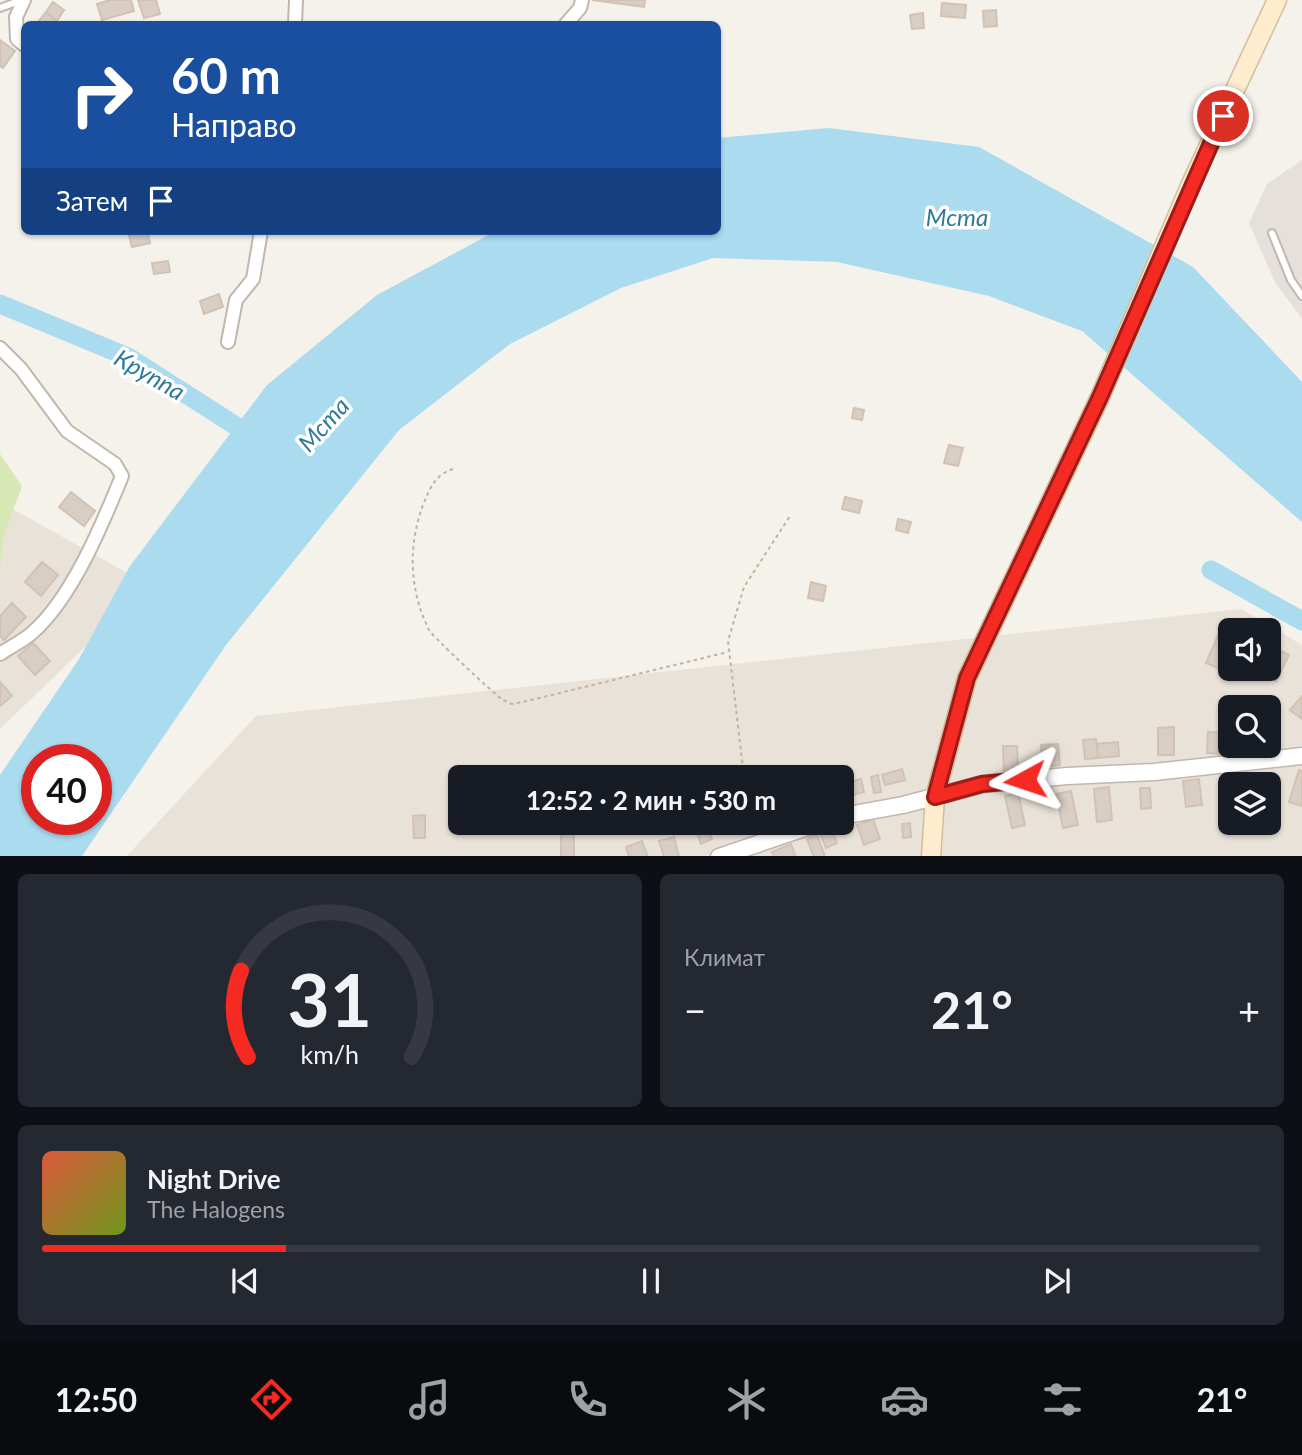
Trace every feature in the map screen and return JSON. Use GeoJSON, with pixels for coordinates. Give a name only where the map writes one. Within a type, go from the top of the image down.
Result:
{"type":"FeatureCollection","features":[{"type":"Feature","properties":{"kind":"main road"},"geometry":{"type":"LineString","coordinates":[[931,856],[935,797],[967,678],[1100,397],[1190,186],[1277,0]]}},
{"type":"Feature","properties":{"kind":"street"},"geometry":{"type":"LineString","coordinates":[[21,42],[17,39],[16,17],[23,0]]}},
{"type":"Feature","properties":{"kind":"street"},"geometry":{"type":"LineString","coordinates":[[295,21],[296,0]]}},
{"type":"Feature","properties":{"kind":"street"},"geometry":{"type":"LineString","coordinates":[[569,21],[580,8],[582,0]]}},
{"type":"Feature","properties":{"kind":"street"},"geometry":{"type":"LineString","coordinates":[[228,342],[236,300],[253,279],[260,235]]}},
{"type":"Feature","properties":{"kind":"street"},"geometry":{"type":"LineString","coordinates":[[0,348],[21,369],[67,431],[116,464],[122,476],[77,572],[51,612],[32,633],[0,654]]}},
{"type":"Feature","properties":{"kind":"street"},"geometry":{"type":"LineString","coordinates":[[854,814],[982,784],[1154,772],[1302,756]]}},
{"type":"Feature","properties":{"kind":"street"},"geometry":{"type":"LineString","coordinates":[[719,856],[783,835]]}},
{"type":"Feature","properties":{"kind":"lane"},"geometry":{"type":"LineString","coordinates":[[0,8],[23,0]]}},
{"type":"Feature","properties":{"kind":"lane"},"geometry":{"type":"LineString","coordinates":[[1272,233],[1291,280],[1302,296]]}},
{"type":"Feature","properties":{"kind":"path"},"geometry":{"type":"LineString","coordinates":[[453,469],[437,477],[421,511],[412,537],[414,577],[433,636],[503,701],[512,704],[527,701],[728,652]]}},
{"type":"Feature","properties":{"kind":"path"},"geometry":{"type":"LineString","coordinates":[[742,765],[728,652],[734,611],[744,587],[790,516]]}},
{"type":"Feature","properties":{"kind":"shaded area"},"geometry":{"type":"Polygon","coordinates":[[[1302,160],[1302,319],[1275,282],[1249,223],[1267,184],[1302,160]]]}},
{"type":"Feature","properties":{"kind":"shaded area"},"geometry":{"type":"Polygon","coordinates":[[[0,502],[149,585],[0,729],[0,502]]]}},
{"type":"Feature","properties":{"kind":"shaded area"},"geometry":{"type":"Polygon","coordinates":[[[1241,609],[1256,618],[1218,618],[1218,681],[1281,681],[1281,633],[1302,645],[1302,856],[127,856],[256,716],[1241,609]]]}},
{"type":"Feature","properties":{"kind":"green space"},"geometry":{"type":"Polygon","coordinates":[[[0,454],[22,486],[4,535],[0,569],[0,454]]]}},
{"type":"Feature","properties":{"kind":"water","name":"Мста"},"geometry":{"type":"Polygon","coordinates":[[[829,128],[979,147],[1193,267],[1302,382],[1302,522],[1082,331],[989,296],[837,262],[713,258],[621,288],[510,344],[399,430],[226,645],[112,812],[112,744],[21,744],[79,659],[130,566],[267,385],[377,295],[489,235],[721,235],[721,138],[829,128]]]}},
{"type":"Feature","properties":{"kind":"water","name":"Мста"},"geometry":{"type":"Polygon","coordinates":[[[21,744],[21,835],[96,835],[82,856],[0,856],[0,775],[21,744]]]}},
{"type":"Feature","properties":{"kind":"building"},"geometry":{"type":"Polygon","coordinates":[[[110,0],[131,0],[134,11],[102,20],[97,4],[110,0]]]}},
{"type":"Feature","properties":{"kind":"building"},"geometry":{"type":"Polygon","coordinates":[[[138,0],[156,0],[160,14],[144,18],[138,0]]]}},
{"type":"Feature","properties":{"kind":"building"},"geometry":{"type":"Polygon","coordinates":[[[592,0],[645,0],[644,7],[592,0]]]}},
{"type":"Feature","properties":{"kind":"building"},"geometry":{"type":"Polygon","coordinates":[[[53,2],[64,10],[57,21],[46,12],[53,2]]]}},
{"type":"Feature","properties":{"kind":"building"},"geometry":{"type":"Polygon","coordinates":[[[942,3],[966,5],[965,18],[941,16],[942,3]]]}},
{"type":"Feature","properties":{"kind":"building"},"geometry":{"type":"Polygon","coordinates":[[[996,10],[997,26],[984,27],[983,11],[996,10]]]}},
{"type":"Feature","properties":{"kind":"building"},"geometry":{"type":"Polygon","coordinates":[[[46,12],[57,21],[39,21],[46,12]]]}},
{"type":"Feature","properties":{"kind":"building"},"geometry":{"type":"Polygon","coordinates":[[[923,13],[924,28],[912,29],[910,15],[923,13]]]}},
{"type":"Feature","properties":{"kind":"building"},"geometry":{"type":"Polygon","coordinates":[[[0,40],[15,51],[3,68],[0,66],[0,40]]]}},
{"type":"Feature","properties":{"kind":"building"},"geometry":{"type":"Polygon","coordinates":[[[129,235],[148,235],[150,243],[132,247],[129,235]]]}},
{"type":"Feature","properties":{"kind":"building"},"geometry":{"type":"Polygon","coordinates":[[[168,261],[170,272],[154,274],[152,263],[168,261]]]}},
{"type":"Feature","properties":{"kind":"building"},"geometry":{"type":"Polygon","coordinates":[[[219,294],[223,307],[204,314],[200,301],[219,294]]]}},
{"type":"Feature","properties":{"kind":"building"},"geometry":{"type":"Polygon","coordinates":[[[854,408],[864,410],[862,420],[852,418],[854,408]]]}},
{"type":"Feature","properties":{"kind":"building"},"geometry":{"type":"Polygon","coordinates":[[[949,445],[963,448],[958,466],[944,463],[949,445]]]}},
{"type":"Feature","properties":{"kind":"building"},"geometry":{"type":"Polygon","coordinates":[[[71,492],[95,511],[84,526],[59,507],[71,492]]]}},
{"type":"Feature","properties":{"kind":"building"},"geometry":{"type":"Polygon","coordinates":[[[845,497],[862,501],[859,513],[842,509],[845,497]]]}},
{"type":"Feature","properties":{"kind":"building"},"geometry":{"type":"Polygon","coordinates":[[[898,519],[911,522],[908,533],[896,530],[898,519]]]}},
{"type":"Feature","properties":{"kind":"building"},"geometry":{"type":"Polygon","coordinates":[[[42,562],[58,575],[41,596],[25,582],[42,562]]]}},
{"type":"Feature","properties":{"kind":"building"},"geometry":{"type":"Polygon","coordinates":[[[811,582],[826,586],[823,601],[808,598],[811,582]]]}},
{"type":"Feature","properties":{"kind":"building"},"geometry":{"type":"Polygon","coordinates":[[[12,603],[26,617],[4,640],[0,636],[0,616],[12,603]]]}},
{"type":"Feature","properties":{"kind":"building"},"geometry":{"type":"Polygon","coordinates":[[[1218,635],[1218,668],[1206,663],[1218,635]]]}},
{"type":"Feature","properties":{"kind":"building"},"geometry":{"type":"Polygon","coordinates":[[[33,643],[50,661],[35,675],[18,656],[33,643]]]}},
{"type":"Feature","properties":{"kind":"building"},"geometry":{"type":"Polygon","coordinates":[[[1281,651],[1289,655],[1281,671],[1281,651]]]}},
{"type":"Feature","properties":{"kind":"building"},"geometry":{"type":"Polygon","coordinates":[[[0,682],[12,696],[0,706],[0,682]]]}},
{"type":"Feature","properties":{"kind":"building"},"geometry":{"type":"Polygon","coordinates":[[[1302,696],[1302,719],[1290,710],[1302,696]]]}},
{"type":"Feature","properties":{"kind":"building"},"geometry":{"type":"Polygon","coordinates":[[[1174,727],[1174,755],[1158,755],[1158,728],[1174,727]]]}},
{"type":"Feature","properties":{"kind":"building"},"geometry":{"type":"Polygon","coordinates":[[[1208,732],[1218,732],[1218,754],[1207,753],[1208,732]]]}},
{"type":"Feature","properties":{"kind":"building"},"geometry":{"type":"Polygon","coordinates":[[[1096,739],[1098,758],[1085,759],[1083,740],[1096,739]]]}},
{"type":"Feature","properties":{"kind":"building"},"geometry":{"type":"Polygon","coordinates":[[[1118,742],[1119,756],[1098,758],[1097,744],[1118,742]]]}},
{"type":"Feature","properties":{"kind":"building"},"geometry":{"type":"Polygon","coordinates":[[[1058,744],[1060,765],[1043,767],[1041,745],[1058,744]]]}},
{"type":"Feature","properties":{"kind":"building"},"geometry":{"type":"Polygon","coordinates":[[[1003,746],[1017,746],[1018,770],[1004,771],[1003,746]]]}},
{"type":"Feature","properties":{"kind":"building"},"geometry":{"type":"Polygon","coordinates":[[[902,769],[905,780],[885,785],[882,775],[902,769]]]}},
{"type":"Feature","properties":{"kind":"building"},"geometry":{"type":"Polygon","coordinates":[[[1299,770],[1302,771],[1302,806],[1289,802],[1299,770]]]}},
{"type":"Feature","properties":{"kind":"building"},"geometry":{"type":"Polygon","coordinates":[[[878,775],[881,792],[874,793],[871,777],[878,775]]]}},
{"type":"Feature","properties":{"kind":"building"},"geometry":{"type":"Polygon","coordinates":[[[861,779],[864,792],[854,794],[854,781],[861,779]]]}},
{"type":"Feature","properties":{"kind":"building"},"geometry":{"type":"Polygon","coordinates":[[[1199,779],[1202,805],[1186,807],[1183,781],[1199,779]]]}},
{"type":"Feature","properties":{"kind":"building"},"geometry":{"type":"Polygon","coordinates":[[[1109,787],[1112,820],[1097,822],[1094,789],[1109,787]]]}},
{"type":"Feature","properties":{"kind":"building"},"geometry":{"type":"Polygon","coordinates":[[[1140,788],[1150,788],[1151,808],[1141,809],[1140,788]]]}},
{"type":"Feature","properties":{"kind":"building"},"geometry":{"type":"Polygon","coordinates":[[[1071,791],[1078,825],[1063,828],[1056,794],[1071,791]]]}},
{"type":"Feature","properties":{"kind":"building"},"geometry":{"type":"Polygon","coordinates":[[[1018,793],[1025,825],[1012,828],[1005,796],[1018,793]]]}},
{"type":"Feature","properties":{"kind":"building"},"geometry":{"type":"Polygon","coordinates":[[[425,815],[425,838],[414,838],[413,816],[425,815]]]}},
{"type":"Feature","properties":{"kind":"building"},"geometry":{"type":"Polygon","coordinates":[[[873,819],[880,839],[864,845],[857,825],[873,819]]]}},
{"type":"Feature","properties":{"kind":"building"},"geometry":{"type":"Polygon","coordinates":[[[910,823],[911,837],[903,838],[902,824],[910,823]]]}},
{"type":"Feature","properties":{"kind":"building"},"geometry":{"type":"Polygon","coordinates":[[[561,835],[574,835],[574,856],[561,856],[561,835]]]}},
{"type":"Feature","properties":{"kind":"building"},"geometry":{"type":"Polygon","coordinates":[[[698,835],[710,835],[712,839],[701,844],[698,835]]]}},
{"type":"Feature","properties":{"kind":"building"},"geometry":{"type":"Polygon","coordinates":[[[817,835],[825,856],[814,856],[807,839],[817,835]]]}},
{"type":"Feature","properties":{"kind":"building"},"geometry":{"type":"Polygon","coordinates":[[[821,835],[834,835],[837,843],[826,848],[821,835]]]}},
{"type":"Feature","properties":{"kind":"building"},"geometry":{"type":"Polygon","coordinates":[[[674,837],[679,856],[664,856],[659,841],[674,837]]]}},
{"type":"Feature","properties":{"kind":"building"},"geometry":{"type":"Polygon","coordinates":[[[642,841],[648,856],[629,856],[626,847],[642,841]]]}},
{"type":"Feature","properties":{"kind":"building"},"geometry":{"type":"Polygon","coordinates":[[[791,844],[796,856],[774,856],[772,852],[791,844]]]}},
{"type":"Feature","properties":{"kind":"waterway","name":"Круппа"},"geometry":{"type":"LineString","coordinates":[[0,304],[128,357],[258,440]]}},
{"type":"Feature","properties":{"kind":"waterway"},"geometry":{"type":"LineString","coordinates":[[1211,570],[1302,621]]}},
{"type":"Feature","properties":{"kind":"route"},"geometry":{"type":"LineString","coordinates":[[1025,780],[982,784],[935,797],[967,678],[1100,397],[1190,186],[1223,116]]}}]}
